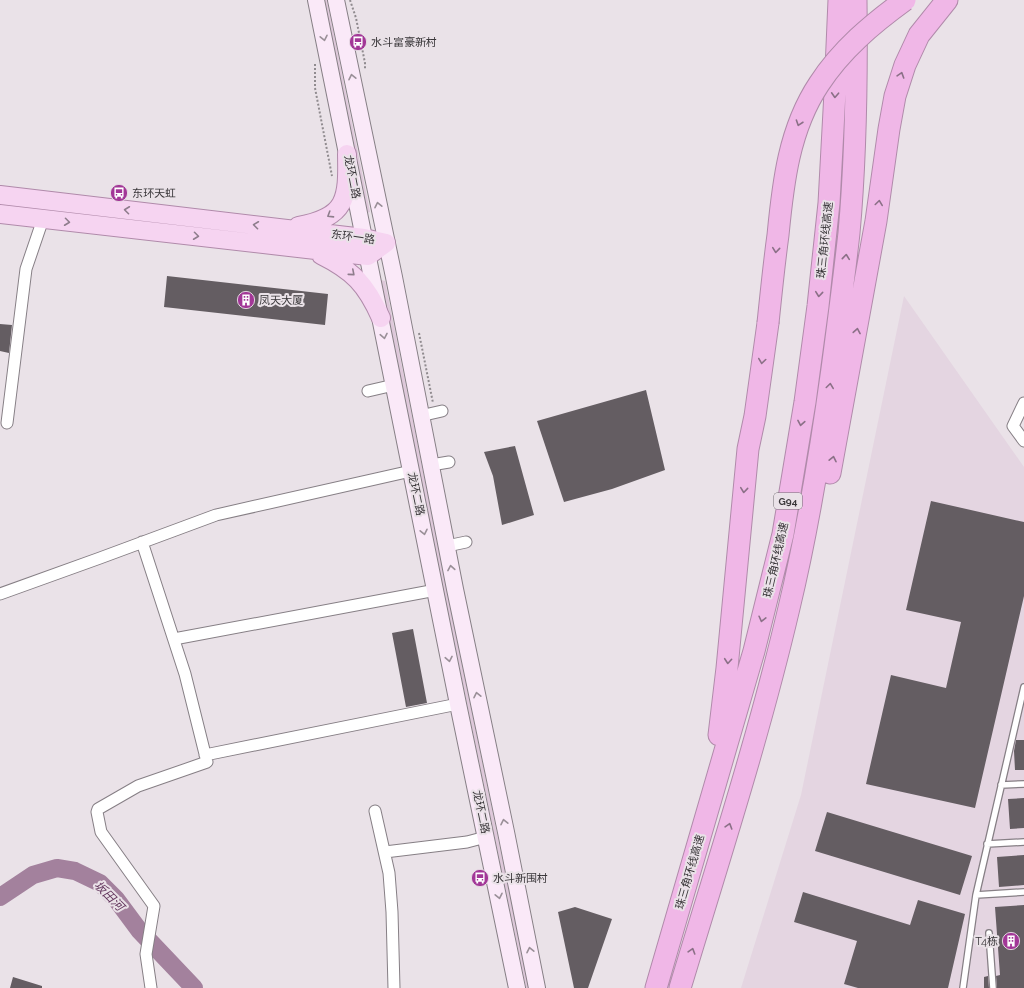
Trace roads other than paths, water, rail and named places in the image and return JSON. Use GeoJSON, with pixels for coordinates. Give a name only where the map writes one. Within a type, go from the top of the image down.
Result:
{"type":"FeatureCollection","features":[{"type":"Feature","properties":{"kind":"highway","name":"珠三角环线高速"},"geometry":{"type":"LineString","coordinates":[[656,988],[754,651],[781,541],[805,402],[818,306],[829,203],[836,92],[838,0]]}},
{"type":"Feature","properties":{"kind":"highway","name":"珠三角环线高速"},"geometry":{"type":"LineString","coordinates":[[680,988],[762,712],[789,608],[811,507],[827,410],[849,231],[854,160],[857,80],[856,0]]}},
{"type":"Feature","properties":{"kind":"highway"},"geometry":{"type":"LineString","coordinates":[[709,806],[727,668],[748,449],[768,323],[782,198],[792,145],[802,114],[818,84],[841,54],[866,30],[905,0]]}},
{"type":"Feature","properties":{"kind":"highway"},"geometry":{"type":"LineString","coordinates":[[762,712],[798,609],[827,488],[876,221],[895,96],[905,65],[920,35],[947,0]]}},
{"type":"Feature","properties":{"kind":"main road","name":"龙环二路"},"geometry":{"type":"LineString","coordinates":[[316,0],[517,988]]}},
{"type":"Feature","properties":{"kind":"main road","name":"龙环二路"},"geometry":{"type":"LineString","coordinates":[[336,0],[537,988]]}},
{"type":"Feature","properties":{"kind":"main road"},"geometry":{"type":"LineString","coordinates":[[278,227],[299,225],[321,220],[335,212],[340,206],[346,189],[347,154]]}},
{"type":"Feature","properties":{"kind":"main road","name":"东环一路"},"geometry":{"type":"LineString","coordinates":[[0,195],[278,227],[364,238],[386,243]]}},
{"type":"Feature","properties":{"kind":"main road","name":"东环一路"},"geometry":{"type":"LineString","coordinates":[[0,214],[368,256],[386,243]]}},
{"type":"Feature","properties":{"kind":"main road"},"geometry":{"type":"LineString","coordinates":[[305,249],[335,262],[356,277],[371,297],[380,318]]}},
{"type":"Feature","properties":{"kind":"street"},"geometry":{"type":"LineString","coordinates":[[7,423],[26,269],[43,219]]}},
{"type":"Feature","properties":{"kind":"street"},"geometry":{"type":"LineString","coordinates":[[368,391],[394,385]]}},
{"type":"Feature","properties":{"kind":"street"},"geometry":{"type":"LineString","coordinates":[[1024,403],[1013,426],[1024,441]]}},
{"type":"Feature","properties":{"kind":"street"},"geometry":{"type":"LineString","coordinates":[[420,416],[442,412]]}},
{"type":"Feature","properties":{"kind":"street"},"geometry":{"type":"LineString","coordinates":[[431,465],[449,462]]}},
{"type":"Feature","properties":{"kind":"street"},"geometry":{"type":"LineString","coordinates":[[0,594],[216,514],[411,470]]}},
{"type":"Feature","properties":{"kind":"street"},"geometry":{"type":"LineString","coordinates":[[142,542],[185,674],[207,762],[138,786],[98,809],[97,812],[101,832],[154,906],[146,954],[151,988]]}},
{"type":"Feature","properties":{"kind":"street"},"geometry":{"type":"LineString","coordinates":[[447,546],[466,542]]}},
{"type":"Feature","properties":{"kind":"street"},"geometry":{"type":"LineString","coordinates":[[174,639],[436,590]]}},
{"type":"Feature","properties":{"kind":"street"},"geometry":{"type":"LineString","coordinates":[[205,755],[458,704]]}},
{"type":"Feature","properties":{"kind":"street"},"geometry":{"type":"LineString","coordinates":[[375,811],[385,852],[390,890],[394,988]]}},
{"type":"Feature","properties":{"kind":"street"},"geometry":{"type":"LineString","coordinates":[[385,852],[466,842],[486,837]]}},
{"type":"Feature","properties":{"kind":"lane"},"geometry":{"type":"LineString","coordinates":[[963,988],[976,896],[1024,687]]}},
{"type":"Feature","properties":{"kind":"lane"},"geometry":{"type":"LineString","coordinates":[[1001,785],[1024,784]]}},
{"type":"Feature","properties":{"kind":"lane"},"geometry":{"type":"LineString","coordinates":[[987,844],[1024,842]]}},
{"type":"Feature","properties":{"kind":"lane"},"geometry":{"type":"LineString","coordinates":[[976,896],[1024,892]]}},
{"type":"Feature","properties":{"kind":"lane"},"geometry":{"type":"LineString","coordinates":[[989,933],[993,988]]}},
{"type":"Feature","properties":{"kind":"waterway","name":"坂田河"},"geometry":{"type":"LineString","coordinates":[[0,897],[33,875],[57,868],[75,871],[100,883],[116,899],[139,930],[194,988]]}},
{"type":"Feature","properties":{"kind":"place","name":"水斗富豪新村"},"geometry":{"type":"Point","coordinates":[358,42]}},
{"type":"Feature","properties":{"kind":"place","name":"东环天虹"},"geometry":{"type":"Point","coordinates":[119,193]}},
{"type":"Feature","properties":{"kind":"place","name":"凤天大厦"},"geometry":{"type":"Point","coordinates":[246,300]}},
{"type":"Feature","properties":{"kind":"place","name":"水斗新围村"},"geometry":{"type":"Point","coordinates":[480,878]}},
{"type":"Feature","properties":{"kind":"place","name":"T4栋"},"geometry":{"type":"Point","coordinates":[1011,941]}}]}
